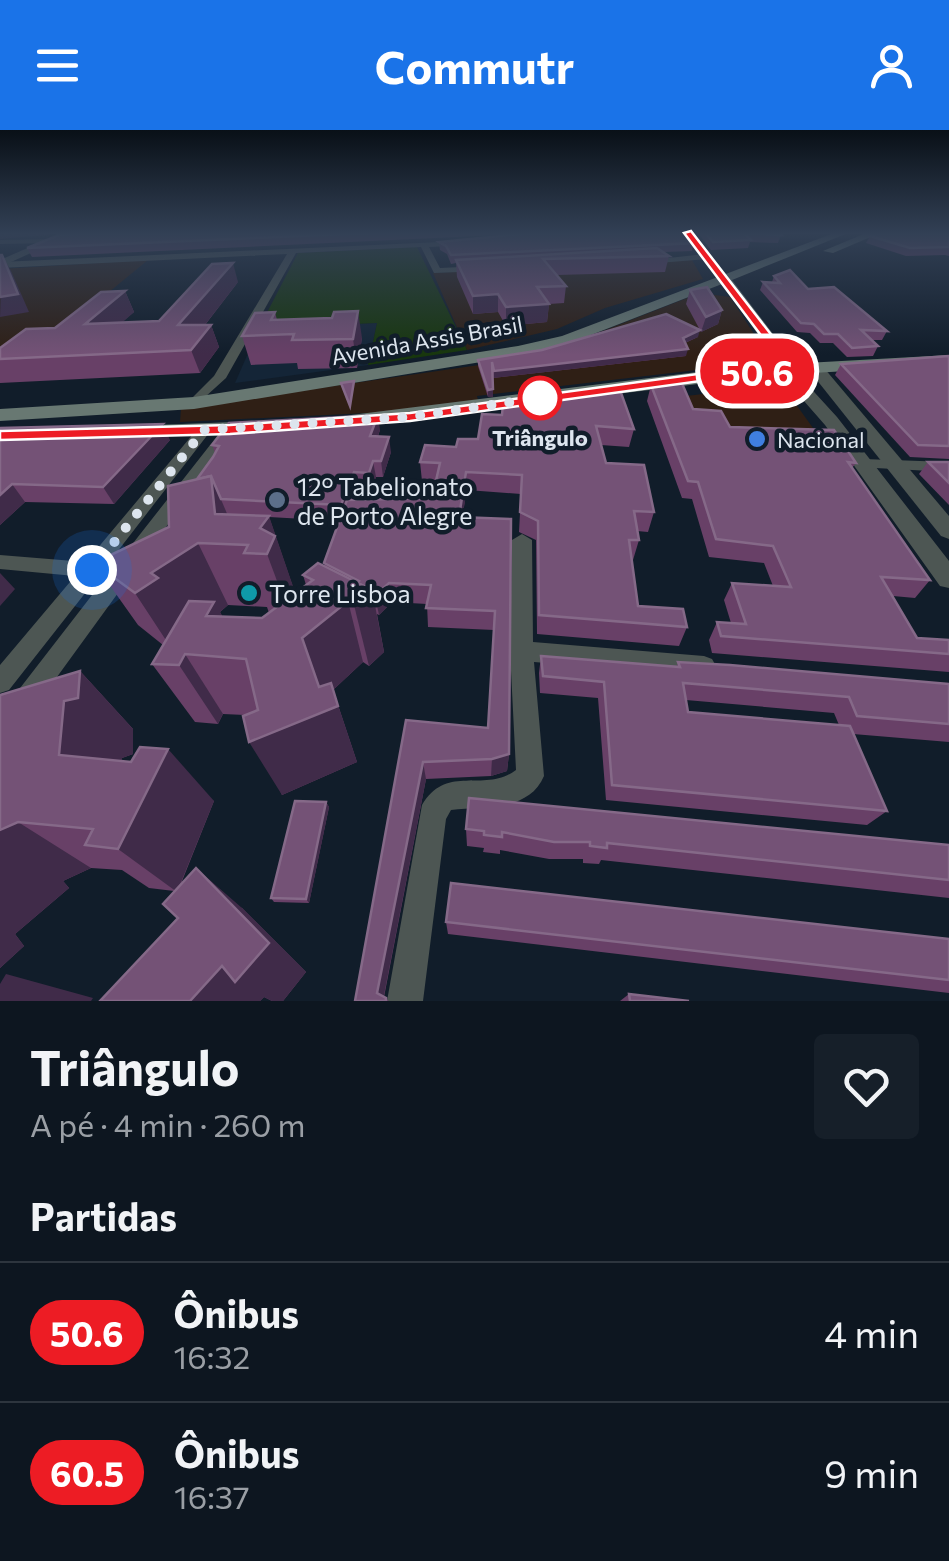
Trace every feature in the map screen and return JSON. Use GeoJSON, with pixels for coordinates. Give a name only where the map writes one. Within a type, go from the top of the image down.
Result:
{"type":"FeatureCollection","features":[{"type":"Feature","properties":{"kind":"main road","name":"Avenida Assis Brasil"},"geometry":{"type":"LineString","coordinates":[[0,415],[194,402],[518,351],[567,338],[751,274]]}},
{"type":"Feature","properties":{"kind":"main road"},"geometry":{"type":"LineString","coordinates":[[757,274],[744,289],[753,312],[786,366],[818,371],[949,360]]}},
{"type":"Feature","properties":{"kind":"main road"},"geometry":{"type":"LineString","coordinates":[[726,282],[753,312]]}},
{"type":"Feature","properties":{"kind":"main road"},"geometry":{"type":"LineString","coordinates":[[326,423],[949,347]]}},
{"type":"Feature","properties":{"kind":"main road"},"geometry":{"type":"LineString","coordinates":[[99,432],[290,426]]}},
{"type":"Feature","properties":{"kind":"main road"},"geometry":{"type":"LineString","coordinates":[[0,435],[64,434]]}},
{"type":"Feature","properties":{"kind":"street"},"geometry":{"type":"LineString","coordinates":[[194,402],[220,378],[280,274]]}},
{"type":"Feature","properties":{"kind":"street"},"geometry":{"type":"LineString","coordinates":[[719,274],[726,282]]}},
{"type":"Feature","properties":{"kind":"street"},"geometry":{"type":"LineString","coordinates":[[786,366],[949,578]]}},
{"type":"Feature","properties":{"kind":"street"},"geometry":{"type":"LineString","coordinates":[[818,371],[949,532]]}},
{"type":"Feature","properties":{"kind":"street"},"geometry":{"type":"LineString","coordinates":[[220,378],[236,396]]}},
{"type":"Feature","properties":{"kind":"street"},"geometry":{"type":"LineString","coordinates":[[810,398],[842,400]]}},
{"type":"Feature","properties":{"kind":"street"},"geometry":{"type":"LineString","coordinates":[[0,734],[230,429]]}},
{"type":"Feature","properties":{"kind":"street"},"geometry":{"type":"LineString","coordinates":[[0,684],[204,430]]}},
{"type":"Feature","properties":{"kind":"street"},"geometry":{"type":"LineString","coordinates":[[863,464],[949,467]]}},
{"type":"Feature","properties":{"kind":"street"},"geometry":{"type":"LineString","coordinates":[[158,488],[184,490]]}},
{"type":"Feature","properties":{"kind":"street"},"geometry":{"type":"LineString","coordinates":[[405,1001],[432,814],[442,798],[463,792],[504,793],[520,788],[530,776],[522,651],[522,540]]}},
{"type":"Feature","properties":{"kind":"street"},"geometry":{"type":"LineString","coordinates":[[0,562],[122,572]]}},
{"type":"Feature","properties":{"kind":"street"},"geometry":{"type":"LineString","coordinates":[[522,651],[735,669]]}},
{"type":"Feature","properties":{"kind":"shaded area"},"geometry":{"type":"Polygon","coordinates":[[[0,274],[131,274],[42,347],[0,383],[0,274]]]}},
{"type":"Feature","properties":{"kind":"shaded area"},"geometry":{"type":"Polygon","coordinates":[[[433,274],[700,274],[703,279],[605,308],[557,329],[467,350],[433,274]]]}},
{"type":"Feature","properties":{"kind":"shaded area"},"geometry":{"type":"Polygon","coordinates":[[[700,293],[730,297],[769,357],[756,363],[477,396],[478,400],[389,412],[180,422],[181,408],[486,364],[567,345],[700,293]]]}},
{"type":"Feature","properties":{"kind":"shaded area"},"geometry":{"type":"Polygon","coordinates":[[[377,323],[368,365],[235,383],[259,328],[377,323]]]}},
{"type":"Feature","properties":{"kind":"shaded area","name":"Nacional"},"geometry":{"type":"Polygon","coordinates":[[[782,385],[826,446],[708,483],[677,397],[782,385]]]}},
{"type":"Feature","properties":{"kind":"green space"},"geometry":{"type":"Polygon","coordinates":[[[287,274],[430,274],[467,350],[368,365],[377,323],[259,328],[287,274]]]}},
{"type":"Feature","properties":{"kind":"building"},"geometry":{"type":"Polygon","coordinates":[[[0,274],[10,274],[18,294],[0,297],[0,274]]]}},
{"type":"Feature","properties":{"kind":"building"},"geometry":{"type":"Polygon","coordinates":[[[203,274],[224,274],[178,325],[211,325],[191,350],[0,359],[0,348],[26,329],[55,328],[101,292],[125,291],[85,324],[159,321],[203,274]]]}},
{"type":"Feature","properties":{"kind":"building"},"geometry":{"type":"Polygon","coordinates":[[[462,274],[555,274],[566,286],[537,287],[549,304],[506,307],[498,294],[473,296],[462,274]]]}},
{"type":"Feature","properties":{"kind":"building"},"geometry":{"type":"Polygon","coordinates":[[[793,274],[808,289],[834,287],[887,331],[861,330],[878,346],[852,348],[838,334],[824,334],[814,324],[801,323],[763,282],[780,283],[774,276],[793,274]]]}},
{"type":"Feature","properties":{"kind":"building"},"geometry":{"type":"Polygon","coordinates":[[[707,287],[722,310],[706,317],[690,290],[707,287]]]}},
{"type":"Feature","properties":{"kind":"building"},"geometry":{"type":"Polygon","coordinates":[[[358,311],[353,339],[292,340],[294,334],[242,336],[255,313],[275,312],[271,320],[332,318],[334,312],[358,311]]]}},
{"type":"Feature","properties":{"kind":"building"},"geometry":{"type":"Polygon","coordinates":[[[666,314],[700,330],[683,338],[688,349],[494,371],[492,362],[493,389],[488,390],[478,360],[542,350],[666,314]]]}},
{"type":"Feature","properties":{"kind":"building"},"geometry":{"type":"Polygon","coordinates":[[[949,356],[949,446],[918,445],[841,364],[949,356]]]}},
{"type":"Feature","properties":{"kind":"building"},"geometry":{"type":"Polygon","coordinates":[[[354,381],[350,406],[341,383],[354,381]]]}},
{"type":"Feature","properties":{"kind":"building"},"geometry":{"type":"Polygon","coordinates":[[[681,381],[693,409],[721,411],[730,427],[834,430],[856,463],[848,462],[930,580],[881,577],[917,638],[949,640],[949,654],[721,636],[717,622],[746,624],[732,583],[791,587],[773,546],[716,539],[698,482],[688,481],[651,385],[681,381]]]}},
{"type":"Feature","properties":{"kind":"building"},"geometry":{"type":"Polygon","coordinates":[[[600,390],[620,390],[634,429],[596,426],[606,463],[644,465],[654,512],[634,511],[639,540],[629,540],[638,606],[683,609],[687,627],[539,615],[538,521],[520,512],[522,475],[466,472],[459,517],[511,519],[509,754],[492,759],[423,762],[377,993],[386,1001],[355,1001],[406,720],[488,728],[495,611],[426,608],[431,585],[389,583],[375,596],[359,581],[324,563],[347,500],[432,498],[440,463],[420,462],[425,445],[456,447],[458,439],[478,439],[482,414],[502,415],[503,404],[554,404],[553,398],[601,395],[600,390]]]}},
{"type":"Feature","properties":{"kind":"building"},"geometry":{"type":"Polygon","coordinates":[[[378,415],[370,436],[389,437],[381,461],[373,461],[369,473],[354,472],[341,505],[221,499],[211,476],[197,479],[219,446],[212,445],[229,423],[378,415]]]}},
{"type":"Feature","properties":{"kind":"building"},"geometry":{"type":"Polygon","coordinates":[[[163,424],[103,487],[12,484],[0,495],[0,428],[163,424]]]}},
{"type":"Feature","properties":{"kind":"building"},"geometry":{"type":"Polygon","coordinates":[[[928,462],[949,462],[949,483],[928,462]]]}},
{"type":"Feature","properties":{"kind":"building"},"geometry":{"type":"Polygon","coordinates":[[[211,476],[215,514],[269,516],[260,528],[275,536],[267,554],[244,553],[248,545],[198,543],[151,573],[158,578],[135,593],[94,563],[169,527],[168,486],[211,476]]]}},
{"type":"Feature","properties":{"kind":"building"},"geometry":{"type":"Polygon","coordinates":[[[318,563],[372,590],[354,605],[348,601],[302,638],[319,687],[331,683],[338,706],[249,742],[243,716],[258,710],[246,659],[185,654],[179,665],[152,664],[189,601],[214,602],[206,616],[262,618],[313,580],[303,575],[318,563]]]}},
{"type":"Feature","properties":{"kind":"building"},"geometry":{"type":"Polygon","coordinates":[[[541,656],[680,667],[678,662],[730,665],[949,684],[949,724],[857,716],[849,697],[683,683],[688,712],[850,726],[887,811],[612,785],[604,682],[543,676],[541,656]]]}},
{"type":"Feature","properties":{"kind":"building"},"geometry":{"type":"Polygon","coordinates":[[[80,671],[78,698],[64,701],[59,755],[131,762],[140,747],[168,749],[118,849],[85,845],[93,829],[18,822],[0,830],[0,695],[80,671]]]}},
{"type":"Feature","properties":{"kind":"building"},"geometry":{"type":"Polygon","coordinates":[[[469,798],[949,845],[949,880],[607,843],[607,848],[590,846],[590,842],[554,842],[502,832],[502,837],[484,835],[484,831],[466,829],[469,798]]]}},
{"type":"Feature","properties":{"kind":"building"},"geometry":{"type":"Polygon","coordinates":[[[295,801],[326,802],[306,899],[271,898],[295,801]]]}},
{"type":"Feature","properties":{"kind":"building"},"geometry":{"type":"Polygon","coordinates":[[[196,868],[269,943],[235,982],[222,966],[190,1001],[100,1001],[178,918],[163,904],[196,868]]]}},
{"type":"Feature","properties":{"kind":"building"},"geometry":{"type":"Polygon","coordinates":[[[451,883],[949,939],[949,980],[446,922],[451,883]]]}},
{"type":"Feature","properties":{"kind":"building"},"geometry":{"type":"Polygon","coordinates":[[[629,994],[689,1001],[630,1001],[629,994]]]}},
{"type":"Feature","properties":{"kind":"bus line","name":"50.6"},"geometry":{"type":"LineString","coordinates":[[0,435],[230,429],[410,417],[776,367],[784,359],[753,312],[719,274]]}},
{"type":"Feature","properties":{"kind":"place","name":"Triângulo"},"geometry":{"type":"Point","coordinates":[540,398]}},
{"type":"Feature","properties":{"kind":"place","name":"Nacional"},"geometry":{"type":"Point","coordinates":[757,439]}},
{"type":"Feature","properties":{"kind":"place","name":"12° Tabelionato de Porto Alegre"},"geometry":{"type":"Point","coordinates":[277,500]}},
{"type":"Feature","properties":{"kind":"place","name":"Torre Lisboa"},"geometry":{"type":"Point","coordinates":[249,593]}},
{"type":"Feature","properties":{"kind":"route"},"geometry":{"type":"LineString","coordinates":[[92,570],[204,430],[410,417],[540,398]]}}]}
